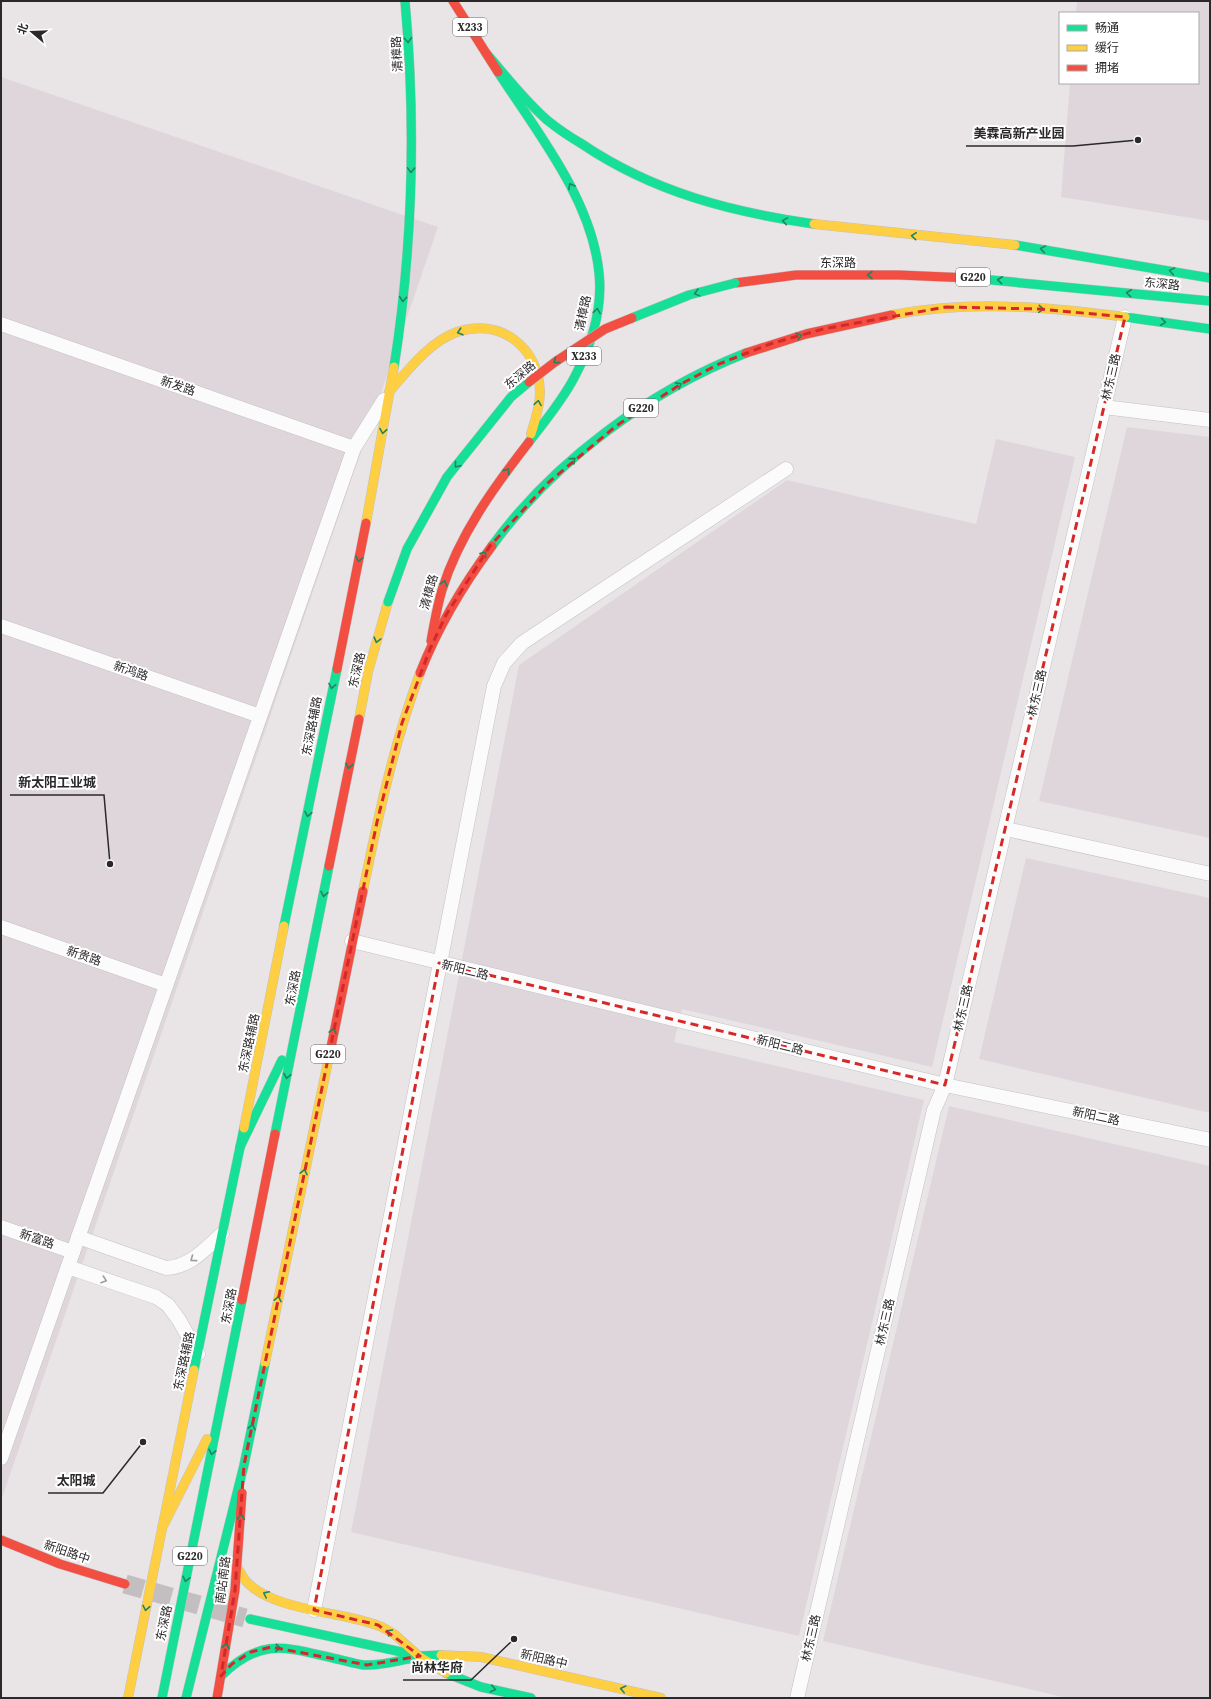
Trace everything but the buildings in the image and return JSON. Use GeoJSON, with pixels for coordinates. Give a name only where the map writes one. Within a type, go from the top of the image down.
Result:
{"type":"FeatureCollection","features":[{"type":"Feature","properties":{"kind":"main road","name":"清樟路"},"geometry":{"type":"LineString","coordinates":[[389,392],[402,311],[410,222],[412,154],[408,34],[405,1]]}},
{"type":"Feature","properties":{"kind":"main road","name":"清樟路"},"geometry":{"type":"LineString","coordinates":[[430,649],[437,603],[447,571],[460,543],[480,510],[529,441],[559,403],[575,376],[594,326],[600,292],[599,267],[594,243],[578,199],[556,160],[453,1]]}},
{"type":"Feature","properties":{"kind":"main road"},"geometry":{"type":"LineString","coordinates":[[486,52],[521,94],[555,126],[613,164],[640,179],[682,196],[762,218],[851,230],[1018,245],[1210,278]]}},
{"type":"Feature","properties":{"kind":"main road","name":"东深路"},"geometry":{"type":"LineString","coordinates":[[162,1698],[368,672],[388,602],[407,549],[447,477],[511,397],[555,362],[605,329],[689,295],[735,283],[796,275],[921,275],[980,278],[1210,301]]}},
{"type":"Feature","properties":{"kind":"main road","name":"G220"},"geometry":{"type":"LineString","coordinates":[[186,1698],[214,1577],[244,1465],[377,822],[402,723],[430,649],[464,584],[490,546],[548,482],[581,453],[648,403],[720,364],[770,344],[823,329],[904,312],[939,308],[989,307],[1040,309],[1125,317],[1210,329]]}},
{"type":"Feature","properties":{"kind":"main road"},"geometry":{"type":"LineString","coordinates":[[389,392],[425,353],[442,340],[456,333],[472,328],[488,328],[502,332],[516,338],[528,352],[537,371],[540,392],[537,413],[529,441]]}},
{"type":"Feature","properties":{"kind":"main road","name":"东深路辅路"},"geometry":{"type":"LineString","coordinates":[[128,1698],[374,484],[389,392]]}},
{"type":"Feature","properties":{"kind":"main road"},"geometry":{"type":"LineString","coordinates":[[240,1146],[296,1032]]}},
{"type":"Feature","properties":{"kind":"main road"},"geometry":{"type":"LineString","coordinates":[[162,1528],[220,1413]]}},
{"type":"Feature","properties":{"kind":"main road","name":"南站南路"},"geometry":{"type":"LineString","coordinates":[[217,1698],[235,1590],[244,1465]]}},
{"type":"Feature","properties":{"kind":"main road","name":"新阳路中"},"geometry":{"type":"LineString","coordinates":[[1,1540],[60,1564],[125,1584]]}},
{"type":"Feature","properties":{"kind":"main road"},"geometry":{"type":"LineString","coordinates":[[237,1567],[240,1575],[253,1588],[296,1606],[378,1625],[399,1637],[420,1656]]}},
{"type":"Feature","properties":{"kind":"main road","name":"新阳路中"},"geometry":{"type":"LineString","coordinates":[[250,1619],[420,1656],[452,1655],[480,1657],[661,1698]]}},
{"type":"Feature","properties":{"kind":"main road"},"geometry":{"type":"LineString","coordinates":[[221,1676],[232,1664],[251,1652],[272,1647],[290,1649],[367,1665],[393,1662],[420,1656]]}},
{"type":"Feature","properties":{"kind":"main road","name":"新阳路中"},"geometry":{"type":"LineString","coordinates":[[420,1656],[446,1673],[474,1685],[531,1698]]}},
{"type":"Feature","properties":{"kind":"street","name":"林东三路"},"geometry":{"type":"LineString","coordinates":[[797,1698],[934,1110],[945,1085],[1125,317]]}},
{"type":"Feature","properties":{"kind":"street","name":"新发路"},"geometry":{"type":"LineString","coordinates":[[1,324],[354,448]]}},
{"type":"Feature","properties":{"kind":"street"},"geometry":{"type":"LineString","coordinates":[[1,1458],[354,448],[389,392]]}},
{"type":"Feature","properties":{"kind":"street"},"geometry":{"type":"LineString","coordinates":[[1104,407],[1210,420]]}},
{"type":"Feature","properties":{"kind":"street"},"geometry":{"type":"LineString","coordinates":[[314,1610],[494,686],[504,663],[522,643],[786,469]]}},
{"type":"Feature","properties":{"kind":"street","name":"新鸿路"},"geometry":{"type":"LineString","coordinates":[[1,626],[260,716]]}},
{"type":"Feature","properties":{"kind":"street"},"geometry":{"type":"LineString","coordinates":[[1006,829],[1210,874]]}},
{"type":"Feature","properties":{"kind":"street","name":"新贵路"},"geometry":{"type":"LineString","coordinates":[[1,927],[166,985]]}},
{"type":"Feature","properties":{"kind":"street","name":"新阳二路"},"geometry":{"type":"LineString","coordinates":[[352,941],[945,1085],[1210,1140]]}},
{"type":"Feature","properties":{"kind":"street","name":"新富路"},"geometry":{"type":"LineString","coordinates":[[1,1227],[73,1252]]}},
{"type":"Feature","properties":{"kind":"street"},"geometry":{"type":"LineString","coordinates":[[78,1237],[166,1268],[177,1268],[192,1260],[222,1234]]}},
{"type":"Feature","properties":{"kind":"street"},"geometry":{"type":"LineString","coordinates":[[68,1267],[156,1297],[168,1305],[179,1320],[198,1354]]}},
{"type":"Feature","properties":{"kind":"highlighted area"},"geometry":{"type":"Polygon","coordinates":[[[946,307],[1040,309],[1125,317],[945,1085],[439,963],[314,1610],[378,1625],[420,1656],[367,1665],[271,1647],[251,1652],[232,1664],[221,1676],[235,1590],[244,1465],[377,822],[402,723],[430,649],[446,615],[490,546],[549,482],[616,426],[681,384],[719,364],[770,344],[823,329],[946,307]]]}},
{"type":"Feature","properties":{"kind":"shaded area"},"geometry":{"type":"Polygon","coordinates":[[[1077,1],[1210,1],[1210,221],[1061,197],[1070,84],[1199,84],[1199,12],[1076,12],[1077,1]]]}},
{"type":"Feature","properties":{"kind":"shaded area"},"geometry":{"type":"Polygon","coordinates":[[[1,77],[438,227],[1,1501],[1,77]]]}},
{"type":"Feature","properties":{"kind":"shaded area"},"geometry":{"type":"Polygon","coordinates":[[[1127,427],[1210,437],[1210,838],[1039,801],[1127,427]]]}},
{"type":"Feature","properties":{"kind":"shaded area"},"geometry":{"type":"Polygon","coordinates":[[[996,439],[1075,457],[932,1067],[682,1009],[674,1042],[924,1100],[799,1636],[351,1532],[519,665],[787,480],[976,524],[996,439]]]}},
{"type":"Feature","properties":{"kind":"shaded area"},"geometry":{"type":"Polygon","coordinates":[[[1026,858],[1210,898],[1210,1113],[979,1059],[1026,858]]]}},
{"type":"Feature","properties":{"kind":"shaded area"},"geometry":{"type":"Polygon","coordinates":[[[949,1106],[1210,1166],[1210,1698],[1067,1698],[823,1641],[949,1106]]]}},
{"type":"Feature","properties":{"kind":"tunnel"},"geometry":{"type":"LineString","coordinates":[[125,1584],[245,1618]]}},
{"type":"Feature","properties":{"kind":"traffic: fast"},"geometry":{"type":"LineString","coordinates":[[394,367],[405,276],[411,184],[411,93],[405,1]]}},
{"type":"Feature","properties":{"kind":"traffic: fast"},"geometry":{"type":"LineString","coordinates":[[486,53],[523,96],[547,120],[555,127],[609,161],[637,175],[694,198],[753,213],[814,224]]}},
{"type":"Feature","properties":{"kind":"traffic: fast"},"geometry":{"type":"LineString","coordinates":[[498,72],[545,143],[574,193],[586,219],[594,246],[599,273],[600,287],[597,314],[586,353],[564,395],[529,442]]}},
{"type":"Feature","properties":{"kind":"traffic: fast"},"geometry":{"type":"LineString","coordinates":[[1015,245],[1210,278]]}},
{"type":"Feature","properties":{"kind":"traffic: fast"},"geometry":{"type":"LineString","coordinates":[[970,278],[1210,301]]}},
{"type":"Feature","properties":{"kind":"traffic: fast"},"geometry":{"type":"LineString","coordinates":[[632,318],[689,295],[735,283]]}},
{"type":"Feature","properties":{"kind":"traffic: fast"},"geometry":{"type":"LineString","coordinates":[[1125,317],[1210,329]]}},
{"type":"Feature","properties":{"kind":"traffic: fast"},"geometry":{"type":"LineString","coordinates":[[492,546],[516,515],[544,486],[574,458],[606,432],[674,387],[746,353]]}},
{"type":"Feature","properties":{"kind":"traffic: fast"},"geometry":{"type":"LineString","coordinates":[[388,602],[407,549],[447,477],[511,397],[529,382]]}},
{"type":"Feature","properties":{"kind":"traffic: fast"},"geometry":{"type":"LineString","coordinates":[[284,926],[337,669]]}},
{"type":"Feature","properties":{"kind":"traffic: fast"},"geometry":{"type":"LineString","coordinates":[[275,1134],[329,866]]}},
{"type":"Feature","properties":{"kind":"traffic: fast"},"geometry":{"type":"LineString","coordinates":[[240,1147],[282,1060]]}},
{"type":"Feature","properties":{"kind":"traffic: fast"},"geometry":{"type":"LineString","coordinates":[[194,1370],[244,1128]]}},
{"type":"Feature","properties":{"kind":"traffic: fast"},"geometry":{"type":"LineString","coordinates":[[162,1698],[242,1300]]}},
{"type":"Feature","properties":{"kind":"traffic: fast"},"geometry":{"type":"LineString","coordinates":[[186,1698],[244,1465],[265,1363]]}},
{"type":"Feature","properties":{"kind":"traffic: fast"},"geometry":{"type":"LineString","coordinates":[[250,1619],[420,1656],[441,1655]]}},
{"type":"Feature","properties":{"kind":"traffic: fast"},"geometry":{"type":"LineString","coordinates":[[221,1676],[236,1663],[249,1655],[263,1650],[276,1648],[304,1651],[364,1665],[383,1664],[413,1658]]}},
{"type":"Feature","properties":{"kind":"traffic: fast"},"geometry":{"type":"LineString","coordinates":[[446,1673],[481,1687],[531,1698]]}},
{"type":"Feature","properties":{"kind":"traffic: slow"},"geometry":{"type":"LineString","coordinates":[[814,224],[1015,245]]}},
{"type":"Feature","properties":{"kind":"traffic: slow"},"geometry":{"type":"LineString","coordinates":[[892,315],[921,310],[980,306],[1067,310],[1125,317]]}},
{"type":"Feature","properties":{"kind":"traffic: slow"},"geometry":{"type":"LineString","coordinates":[[389,392],[411,366],[437,342],[457,332],[473,328],[488,329],[502,333],[515,340],[525,350],[533,362],[538,376],[540,392],[539,403],[531,434]]}},
{"type":"Feature","properties":{"kind":"traffic: slow"},"geometry":{"type":"LineString","coordinates":[[366,523],[394,367]]}},
{"type":"Feature","properties":{"kind":"traffic: slow"},"geometry":{"type":"LineString","coordinates":[[359,719],[368,672],[388,602]]}},
{"type":"Feature","properties":{"kind":"traffic: slow"},"geometry":{"type":"LineString","coordinates":[[363,891],[394,753],[420,673]]}},
{"type":"Feature","properties":{"kind":"traffic: slow"},"geometry":{"type":"LineString","coordinates":[[244,1128],[284,926]]}},
{"type":"Feature","properties":{"kind":"traffic: slow"},"geometry":{"type":"LineString","coordinates":[[265,1363],[330,1052]]}},
{"type":"Feature","properties":{"kind":"traffic: slow"},"geometry":{"type":"LineString","coordinates":[[128,1698],[194,1370]]}},
{"type":"Feature","properties":{"kind":"traffic: slow"},"geometry":{"type":"LineString","coordinates":[[162,1528],[207,1439]]}},
{"type":"Feature","properties":{"kind":"traffic: slow"},"geometry":{"type":"LineString","coordinates":[[237,1567],[245,1580],[257,1591],[290,1605],[349,1617],[382,1627],[394,1634],[420,1657],[446,1673]]}},
{"type":"Feature","properties":{"kind":"traffic: slow"},"geometry":{"type":"LineString","coordinates":[[441,1655],[481,1657],[661,1698]]}},
{"type":"Feature","properties":{"kind":"traffic: jam"},"geometry":{"type":"LineString","coordinates":[[453,1],[498,72]]}},
{"type":"Feature","properties":{"kind":"traffic: jam"},"geometry":{"type":"LineString","coordinates":[[735,283],[796,275],[899,275],[970,278]]}},
{"type":"Feature","properties":{"kind":"traffic: jam"},"geometry":{"type":"LineString","coordinates":[[746,353],[806,334],[892,315]]}},
{"type":"Feature","properties":{"kind":"traffic: jam"},"geometry":{"type":"LineString","coordinates":[[529,382],[555,362],[605,329],[632,318]]}},
{"type":"Feature","properties":{"kind":"traffic: jam"},"geometry":{"type":"LineString","coordinates":[[431,641],[442,590],[458,550],[479,512],[503,476],[529,442]]}},
{"type":"Feature","properties":{"kind":"traffic: jam"},"geometry":{"type":"LineString","coordinates":[[337,669],[366,523]]}},
{"type":"Feature","properties":{"kind":"traffic: jam"},"geometry":{"type":"LineString","coordinates":[[420,673],[435,639],[452,607],[492,546]]}},
{"type":"Feature","properties":{"kind":"traffic: jam"},"geometry":{"type":"LineString","coordinates":[[329,866],[359,719]]}},
{"type":"Feature","properties":{"kind":"traffic: jam"},"geometry":{"type":"LineString","coordinates":[[330,1052],[363,891]]}},
{"type":"Feature","properties":{"kind":"traffic: jam"},"geometry":{"type":"LineString","coordinates":[[242,1300],[275,1134]]}},
{"type":"Feature","properties":{"kind":"traffic: jam"},"geometry":{"type":"LineString","coordinates":[[217,1698],[235,1590],[242,1493]]}},
{"type":"Feature","properties":{"kind":"traffic: jam"},"geometry":{"type":"LineString","coordinates":[[1,1540],[60,1564],[125,1584]]}},
{"type":"Feature","properties":{"kind":"place","name":"美霖高新产业园"},"geometry":{"type":"Point","coordinates":[1138,140]}},
{"type":"Feature","properties":{"kind":"place","name":"新太阳工业城"},"geometry":{"type":"Point","coordinates":[110,864]}},
{"type":"Feature","properties":{"kind":"place","name":"太阳城"},"geometry":{"type":"Point","coordinates":[143,1442]}},
{"type":"Feature","properties":{"kind":"place","name":"尚林华府"},"geometry":{"type":"Point","coordinates":[514,1639]}}]}
